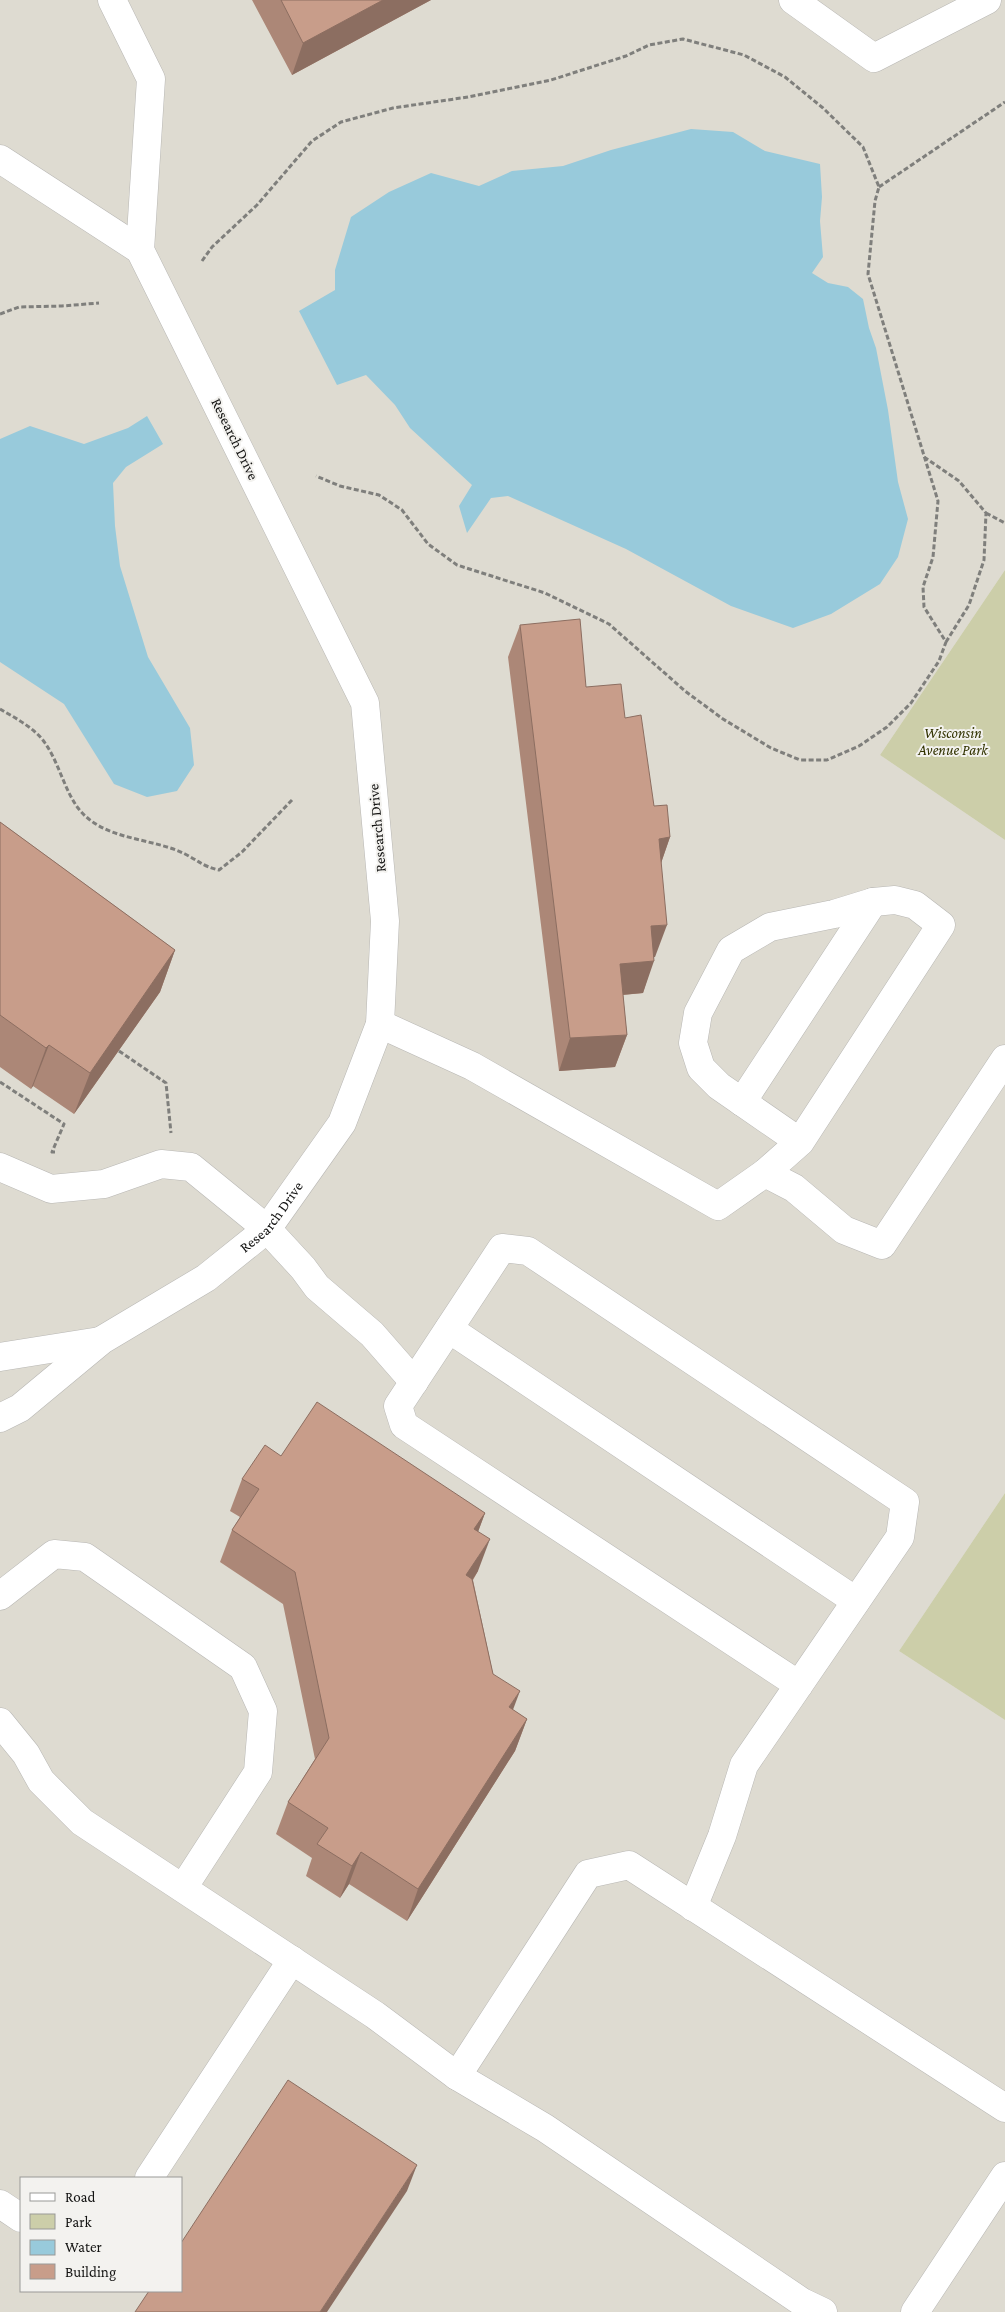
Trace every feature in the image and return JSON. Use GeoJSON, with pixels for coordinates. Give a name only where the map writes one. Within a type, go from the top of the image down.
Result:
{"type":"FeatureCollection","features":[{"type":"Feature","properties":{"kind":"street"},"geometry":{"type":"LineString","coordinates":[[0,159],[140,250],[151,79],[112,0]]}},
{"type":"Feature","properties":{"kind":"street"},"geometry":{"type":"LineString","coordinates":[[793,0],[874,58],[987,0]]}},
{"type":"Feature","properties":{"kind":"street","name":"Research Drive"},"geometry":{"type":"LineString","coordinates":[[0,1418],[20,1408],[102,1340],[206,1278],[267,1229],[342,1123],[380,1024],[385,922],[366,703],[140,250]]}},
{"type":"Feature","properties":{"kind":"street"},"geometry":{"type":"LineString","coordinates":[[380,1024],[472,1066],[718,1206],[765,1173],[800,1142],[941,925],[915,905],[895,900],[873,902],[834,914],[770,927],[731,950],[698,1013],[693,1043],[701,1068],[719,1086],[800,1142]]}},
{"type":"Feature","properties":{"kind":"street"},"geometry":{"type":"LineString","coordinates":[[742,1102],[873,902]]}},
{"type":"Feature","properties":{"kind":"street"},"geometry":{"type":"LineString","coordinates":[[765,1173],[794,1188],[844,1230],[882,1245],[1005,1059]]}},
{"type":"Feature","properties":{"kind":"street"},"geometry":{"type":"LineString","coordinates":[[0,1167],[52,1189],[104,1184],[162,1164],[192,1167],[267,1229],[318,1287],[372,1334],[414,1382]]}},
{"type":"Feature","properties":{"kind":"street"},"geometry":{"type":"LineString","coordinates":[[693,1907],[722,1836],[744,1765],[799,1685],[900,1537],[904,1502],[537,1256],[528,1251],[502,1248],[398,1406],[404,1425],[799,1685]]}},
{"type":"Feature","properties":{"kind":"street"},"geometry":{"type":"LineString","coordinates":[[449,1329],[856,1601]]}},
{"type":"Feature","properties":{"kind":"street","name":"Research Drive"},"geometry":{"type":"LineString","coordinates":[[0,1357],[102,1340]]}},
{"type":"Feature","properties":{"kind":"street"},"geometry":{"type":"LineString","coordinates":[[0,1596],[54,1554],[85,1558],[243,1667],[263,1711],[258,1772],[183,1888]]}},
{"type":"Feature","properties":{"kind":"street"},"geometry":{"type":"LineString","coordinates":[[0,1722],[26,1754],[41,1782],[82,1822],[375,2015],[457,2076],[545,2128],[802,2302],[823,2312]]}},
{"type":"Feature","properties":{"kind":"street"},"geometry":{"type":"LineString","coordinates":[[457,2076],[588,1874],[629,1865],[1005,2108]]}},
{"type":"Feature","properties":{"kind":"street"},"geometry":{"type":"LineString","coordinates":[[149,2177],[292,1960]]}},
{"type":"Feature","properties":{"kind":"street"},"geometry":{"type":"LineString","coordinates":[[915,2312],[1005,2176]]}},
{"type":"Feature","properties":{"kind":"street"},"geometry":{"type":"LineString","coordinates":[[0,2204],[20,2217]]}},
{"type":"Feature","properties":{"kind":"path"},"geometry":{"type":"LineString","coordinates":[[202,262],[212,246],[258,205],[312,141],[341,122],[393,108],[468,97],[551,80],[626,56],[649,44],[683,39],[744,55],[785,77],[823,108],[863,147],[879,187],[875,201],[868,256],[868,274],[938,501],[933,557],[923,587],[924,607],[946,642]]}},
{"type":"Feature","properties":{"kind":"path"},"geometry":{"type":"LineString","coordinates":[[879,187],[1005,102]]}},
{"type":"Feature","properties":{"kind":"path"},"geometry":{"type":"LineString","coordinates":[[0,314],[19,307],[99,303]]}},
{"type":"Feature","properties":{"kind":"path"},"geometry":{"type":"LineString","coordinates":[[924,457],[959,481],[986,513],[1005,523]]}},
{"type":"Feature","properties":{"kind":"path"},"geometry":{"type":"LineString","coordinates":[[316,476],[340,486],[379,495],[387,500],[402,510],[428,544],[457,565],[544,593],[609,624],[685,691],[723,719],[771,748],[800,760],[827,760],[859,746],[887,727],[910,703],[939,660],[946,642],[969,606],[984,560],[986,513]]}},
{"type":"Feature","properties":{"kind":"path"},"geometry":{"type":"LineString","coordinates":[[0,709],[24,723],[45,742],[78,808],[97,825],[127,837],[184,854],[202,866],[219,870],[242,852],[292,800]]}},
{"type":"Feature","properties":{"kind":"path"},"geometry":{"type":"LineString","coordinates":[[119,1051],[166,1083],[171,1135],[180,1134]]}},
{"type":"Feature","properties":{"kind":"path"},"geometry":{"type":"LineString","coordinates":[[0,1082],[64,1124],[52,1152],[61,1153]]}},
{"type":"Feature","properties":{"kind":"shaded area"},"geometry":{"type":"Polygon","coordinates":[[[0,0],[1005,0],[1005,570],[880,755],[1005,840],[1005,1493],[899,1651],[1005,1720],[1005,2312],[0,2312],[0,0]]]}},
{"type":"Feature","properties":{"kind":"green space","name":"Wisconsin Avenue Park"},"geometry":{"type":"Polygon","coordinates":[[[1005,570],[1005,840],[880,755],[1005,570]]]}},
{"type":"Feature","properties":{"kind":"green space"},"geometry":{"type":"Polygon","coordinates":[[[1005,1493],[1005,1720],[899,1651],[1005,1493]]]}},
{"type":"Feature","properties":{"kind":"water"},"geometry":{"type":"Polygon","coordinates":[[[691,129],[733,132],[765,151],[820,164],[822,197],[820,221],[823,257],[812,273],[828,283],[848,287],[863,299],[869,328],[876,348],[888,410],[898,482],[908,519],[898,557],[880,584],[831,614],[793,628],[731,606],[626,549],[508,496],[491,498],[467,533],[459,506],[472,485],[410,428],[395,405],[366,375],[337,385],[299,311],[335,290],[335,270],[351,217],[389,192],[431,173],[479,186],[512,171],[563,166],[611,150],[691,129]]]}},
{"type":"Feature","properties":{"kind":"water"},"geometry":{"type":"Polygon","coordinates":[[[147,416],[163,444],[126,467],[113,483],[115,526],[120,566],[148,657],[190,728],[194,765],[177,791],[147,797],[114,784],[64,704],[0,662],[0,439],[30,426],[84,444],[128,428],[147,416]]]}},
{"type":"Feature","properties":{"kind":"building"},"geometry":{"type":"Polygon","coordinates":[[[281,0],[383,0],[303,43],[281,0]]]}},
{"type":"Feature","properties":{"kind":"building"},"geometry":{"type":"Polygon","coordinates":[[[580,619],[586,687],[621,684],[625,718],[641,715],[654,806],[667,805],[670,837],[659,839],[667,925],[651,926],[654,961],[620,964],[627,1035],[570,1038],[520,625],[580,619]]]}},
{"type":"Feature","properties":{"kind":"building"},"geometry":{"type":"Polygon","coordinates":[[[0,822],[175,950],[90,1073],[49,1045],[46,1048],[0,1015],[0,822]]]}},
{"type":"Feature","properties":{"kind":"building"},"geometry":{"type":"Polygon","coordinates":[[[317,1402],[485,1513],[474,1529],[490,1539],[466,1575],[472,1579],[493,1674],[520,1691],[509,1707],[527,1719],[418,1889],[361,1852],[352,1866],[317,1844],[328,1828],[288,1802],[329,1738],[295,1572],[232,1530],[259,1489],[242,1479],[265,1445],[281,1456],[317,1402]]]}},
{"type":"Feature","properties":{"kind":"building"},"geometry":{"type":"Polygon","coordinates":[[[288,2080],[417,2165],[320,2312],[135,2312],[148,2292],[182,2292],[182,2241],[288,2080]]]}}]}
